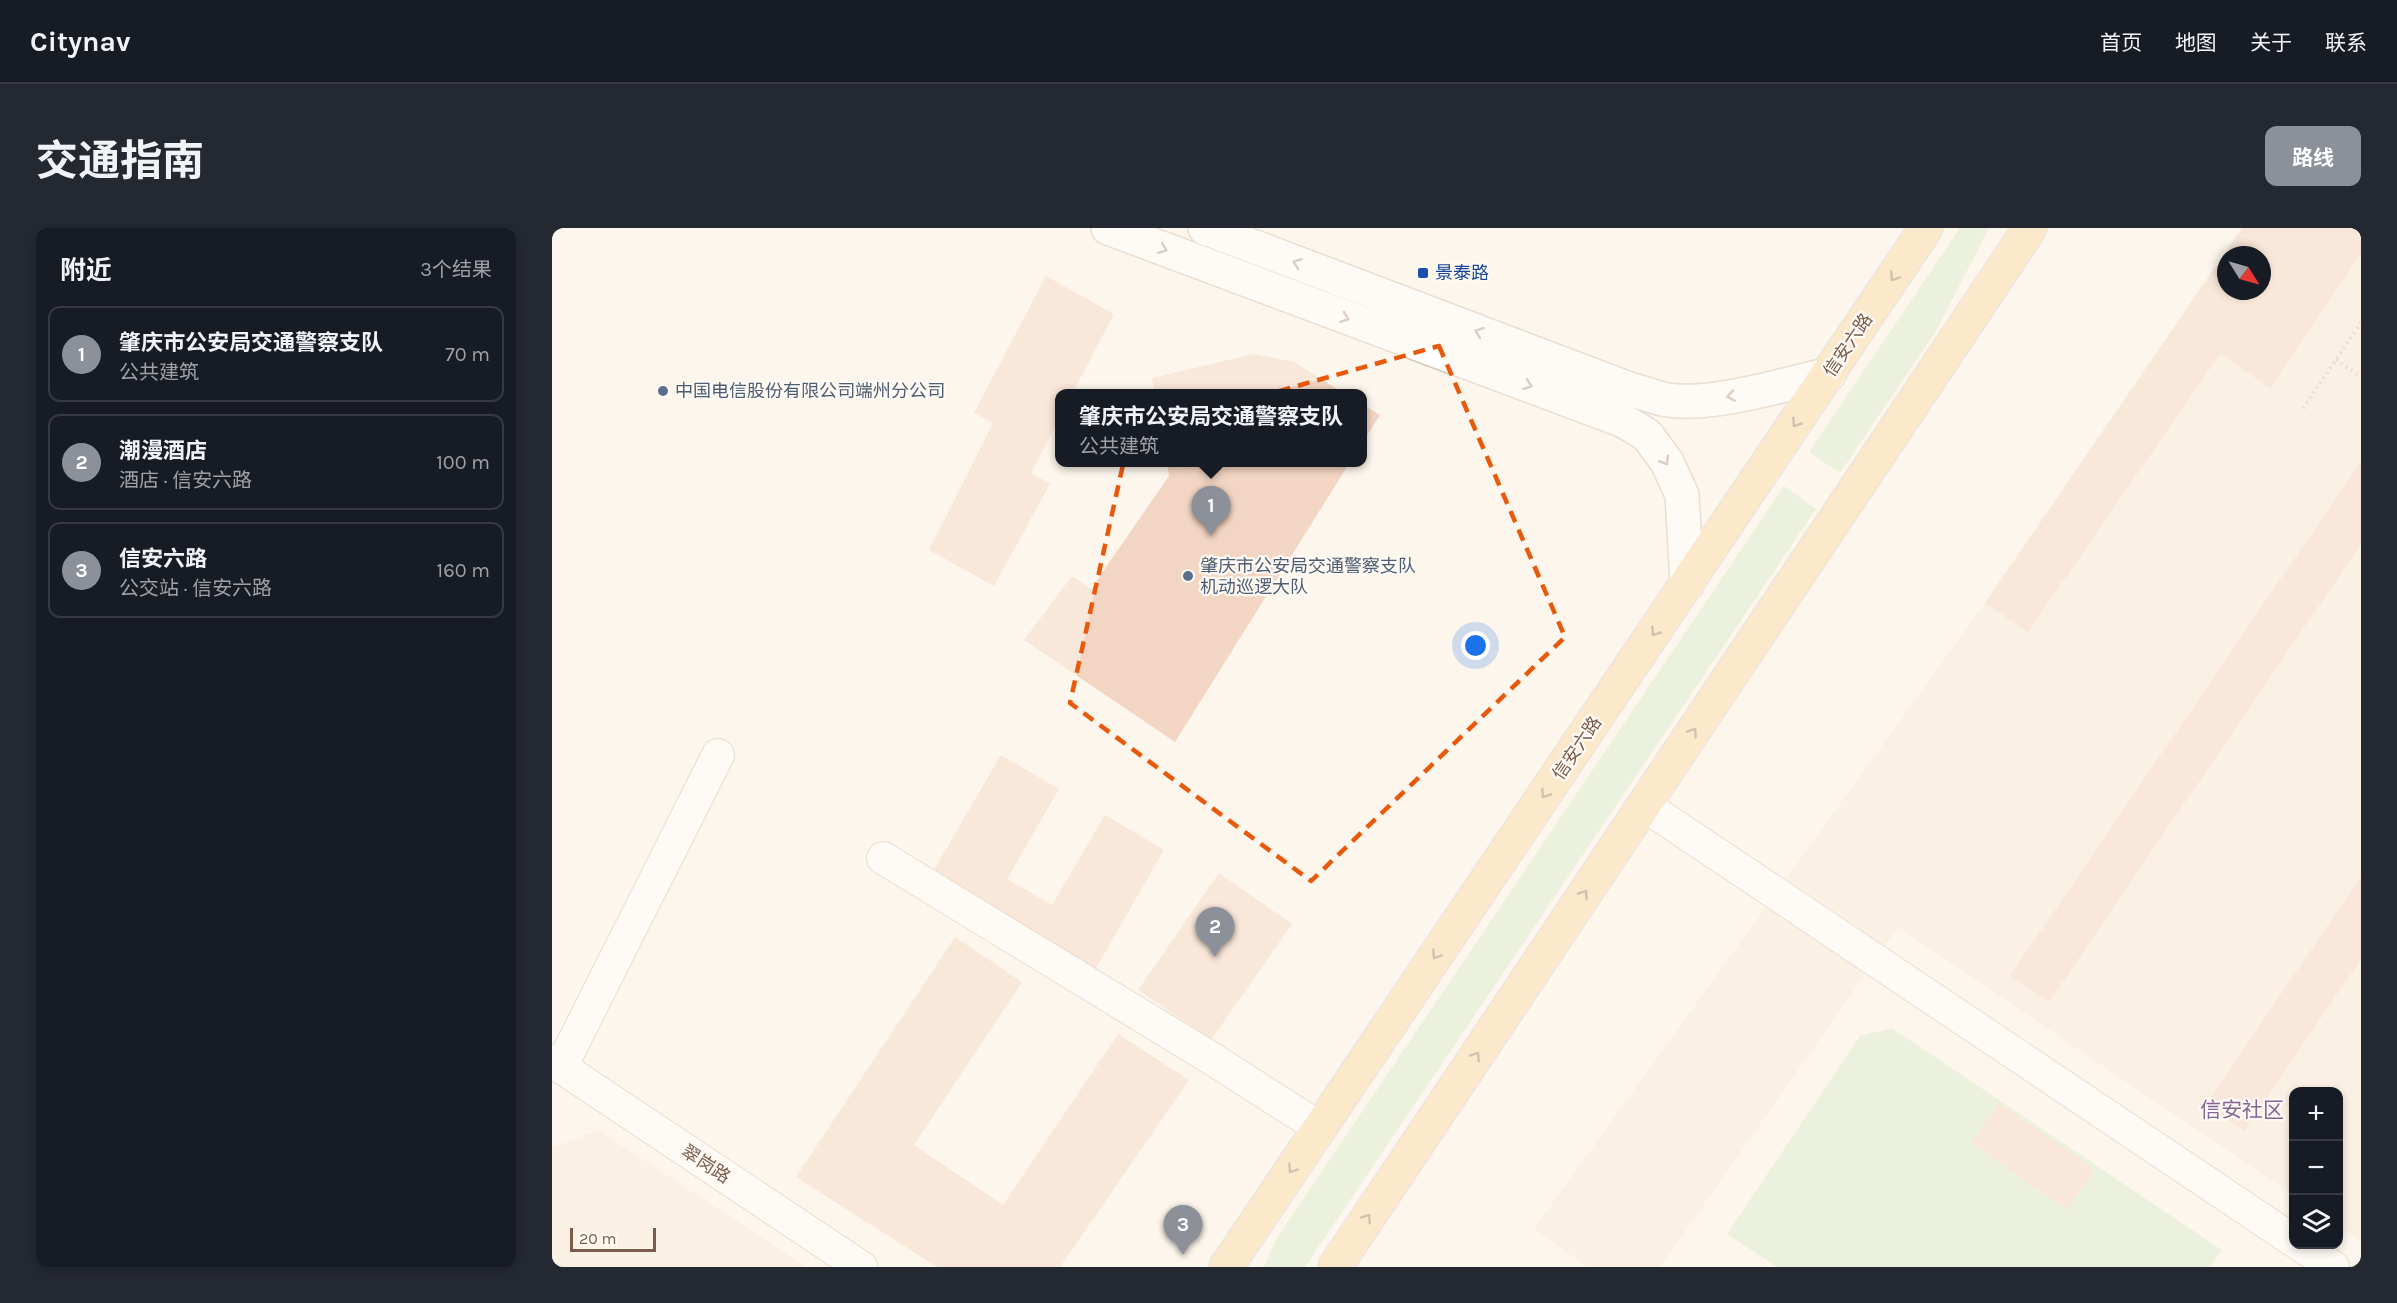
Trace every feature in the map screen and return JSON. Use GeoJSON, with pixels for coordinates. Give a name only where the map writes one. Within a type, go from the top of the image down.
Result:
{"type":"FeatureCollection","features":[{"type":"Feature","properties":{"kind":"main road","name":"信安六路"},"geometry":{"type":"LineString","coordinates":[[1226,1267],[1926,228]]}},
{"type":"Feature","properties":{"kind":"main road"},"geometry":{"type":"LineString","coordinates":[[1335,1267],[2030,228]]}},
{"type":"Feature","properties":{"kind":"street"},"geometry":{"type":"LineString","coordinates":[[1108,228],[1624,421],[1647,435],[1667,462],[1682,495],[1687,584]]}},
{"type":"Feature","properties":{"kind":"street"},"geometry":{"type":"LineString","coordinates":[[1205,228],[1632,390],[1670,400],[1706,400],[1829,374]]}},
{"type":"Feature","properties":{"kind":"street"},"geometry":{"type":"LineString","coordinates":[[556,1064],[718,755]]}},
{"type":"Feature","properties":{"kind":"street"},"geometry":{"type":"LineString","coordinates":[[1644,805],[2289,1238]]}},
{"type":"Feature","properties":{"kind":"street"},"geometry":{"type":"LineString","coordinates":[[883,858],[1222,1065],[1320,1128]]}},
{"type":"Feature","properties":{"kind":"street","name":"翠岗路"},"geometry":{"type":"LineString","coordinates":[[556,1064],[861,1267]]}},
{"type":"Feature","properties":{"kind":"street"},"geometry":{"type":"LineString","coordinates":[[2305,1249],[2333,1267]]}},
{"type":"Feature","properties":{"kind":"path"},"geometry":{"type":"LineString","coordinates":[[2303,408],[2361,323]]}},
{"type":"Feature","properties":{"kind":"path"},"geometry":{"type":"LineString","coordinates":[[2336,360],[2361,377]]}},
{"type":"Feature","properties":{"kind":"highlighted area"},"geometry":{"type":"Polygon","coordinates":[[[1439,346],[1565,637],[1311,881],[1070,703],[1130,433],[1439,346]]]}},
{"type":"Feature","properties":{"kind":"shaded area"},"geometry":{"type":"Polygon","coordinates":[[[2242,228],[2361,228],[2361,1241],[2343,1229],[2343,1087],[2289,1087],[2289,1192],[1898,927],[1660,1267],[1588,1267],[1534,1229],[1985,603],[2217,264],[2217,300],[2271,300],[2271,246],[2230,246],[2242,228]]]}},
{"type":"Feature","properties":{"kind":"shaded area"},"geometry":{"type":"Polygon","coordinates":[[[598,1130],[806,1267],[552,1267],[552,1148],[598,1130]]]}},
{"type":"Feature","properties":{"kind":"green space"},"geometry":{"type":"Polygon","coordinates":[[[1960,228],[1989,228],[1936,331],[1840,473],[1809,452],[1960,228]]]}},
{"type":"Feature","properties":{"kind":"green space"},"geometry":{"type":"Polygon","coordinates":[[[1784,486],[1816,509],[1305,1267],[1264,1267],[1277,1238],[1784,486]]]}},
{"type":"Feature","properties":{"kind":"green space"},"geometry":{"type":"Polygon","coordinates":[[[1892,1028],[2222,1250],[2210,1267],[1777,1267],[1727,1234],[1860,1036],[1892,1028]]]}},
{"type":"Feature","properties":{"kind":"building"},"geometry":{"type":"Polygon","coordinates":[[[2242,228],[2361,228],[2361,254],[2270,388],[2220,354],[2028,632],[1985,603],[2217,264],[2217,300],[2271,300],[2271,246],[2230,246],[2242,228]]]}},
{"type":"Feature","properties":{"kind":"building"},"geometry":{"type":"Polygon","coordinates":[[[1046,276],[1114,314],[1075,389],[1055,389],[1055,427],[1031,473],[1050,484],[994,586],[929,550],[993,423],[974,413],[1046,276]]]}},
{"type":"Feature","properties":{"kind":"building"},"geometry":{"type":"Polygon","coordinates":[[[1254,354],[1294,362],[1337,389],[1154,389],[1152,378],[1254,354]]]}},
{"type":"Feature","properties":{"kind":"building"},"geometry":{"type":"Polygon","coordinates":[[[1367,407],[1380,415],[1367,435],[1367,407]]]}},
{"type":"Feature","properties":{"kind":"building"},"geometry":{"type":"Polygon","coordinates":[[[2361,461],[2361,544],[2049,1002],[2010,976],[2361,461]]]}},
{"type":"Feature","properties":{"kind":"building"},"geometry":{"type":"Polygon","coordinates":[[[1168,467],[1347,467],[1175,742],[1024,640],[1072,576],[1091,589],[1169,476],[1168,467]]]}},
{"type":"Feature","properties":{"kind":"building"},"geometry":{"type":"Polygon","coordinates":[[[1001,755],[1059,789],[1007,879],[1052,905],[1105,815],[1164,850],[1092,975],[928,880],[1001,755]]]}},
{"type":"Feature","properties":{"kind":"building"},"geometry":{"type":"Polygon","coordinates":[[[1219,873],[1292,924],[1211,1040],[1138,990],[1219,873]]]}},
{"type":"Feature","properties":{"kind":"building"},"geometry":{"type":"Polygon","coordinates":[[[2361,876],[2361,959],[2244,1131],[2206,1105],[2361,876]]]}},
{"type":"Feature","properties":{"kind":"building"},"geometry":{"type":"Polygon","coordinates":[[[955,937],[1022,982],[914,1145],[1003,1205],[1118,1034],[1189,1080],[1060,1267],[937,1267],[796,1177],[955,937]]]}},
{"type":"Feature","properties":{"kind":"building"},"geometry":{"type":"Polygon","coordinates":[[[1999,1103],[2095,1170],[2067,1210],[1971,1143],[1999,1103]]]}},
{"type":"Feature","properties":{"kind":"place","name":"景泰路"},"geometry":{"type":"Point","coordinates":[1423,273]}},
{"type":"Feature","properties":{"kind":"place","name":"中国电信股份有限公司端州分公司"},"geometry":{"type":"Point","coordinates":[663,391]}},
{"type":"Feature","properties":{"kind":"place","name":"肇庆市公安局交通警察支队"},"geometry":{"type":"Point","coordinates":[1211,536]}},
{"type":"Feature","properties":{"kind":"place","name":"肇庆市公安局交通警察支队 机动巡逻大队"},"geometry":{"type":"Point","coordinates":[1188,576]}},
{"type":"Feature","properties":{"kind":"place","name":"潮漫酒店"},"geometry":{"type":"Point","coordinates":[1215,957]}},
{"type":"Feature","properties":{"kind":"place","name":"信安六路"},"geometry":{"type":"Point","coordinates":[1183,1255]}},
{"type":"Feature","properties":{"kind":"district","name":"信安社区"},"geometry":{"type":"Point","coordinates":[2242,1110]}}]}
